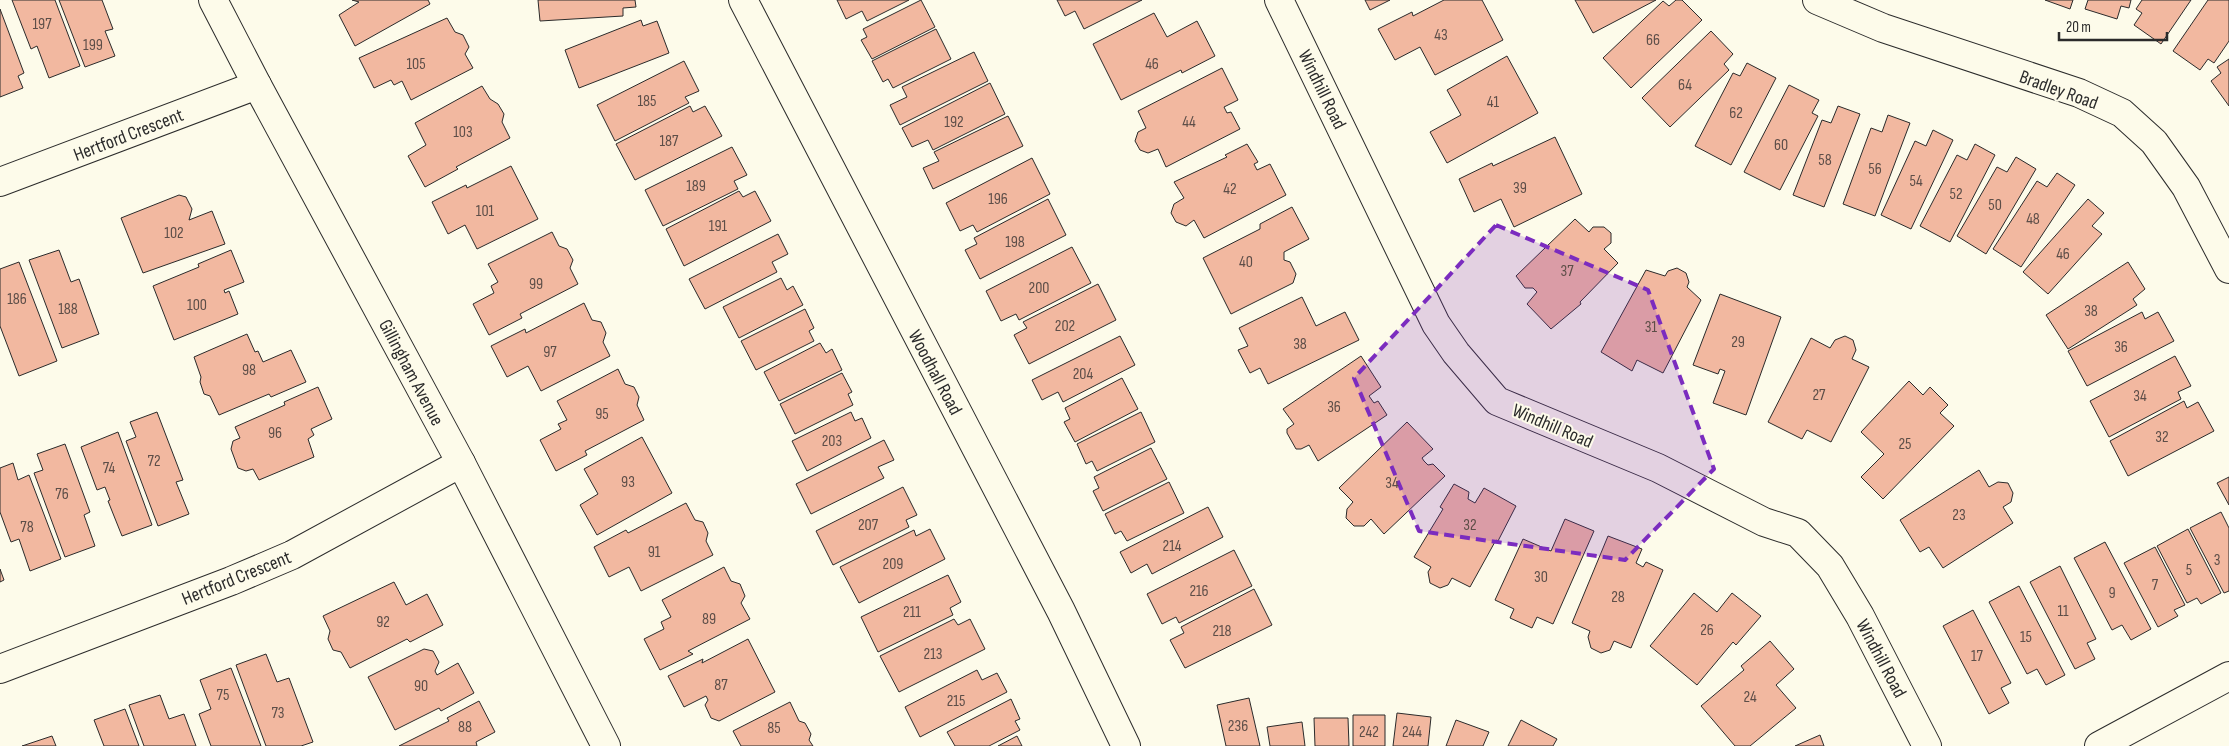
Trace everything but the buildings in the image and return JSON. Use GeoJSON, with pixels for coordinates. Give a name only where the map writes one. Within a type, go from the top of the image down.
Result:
{"type":"FeatureCollection","features":[{"type":"Feature","properties":{"kind":"street","name":"Gillingham Avenue"},"geometry":{"type":"LineString","coordinates":[[213,0],[256,85],[461,463],[606,746]]}},
{"type":"Feature","properties":{"kind":"street","name":"Woodhall Road"},"geometry":{"type":"LineString","coordinates":[[743,0],[1061,611],[1126,746]]}},
{"type":"Feature","properties":{"kind":"street","name":"Windhill Road"},"geometry":{"type":"LineString","coordinates":[[1279,0],[1436,324],[1456,353],[1496,401],[1658,468],[1764,522],[1798,533],[1830,566],[1860,616],[1927,746]]}},
{"type":"Feature","properties":{"kind":"street","name":"Bradley Road"},"geometry":{"type":"LineString","coordinates":[[1817,0],[1883,28],[2079,93],[2122,114],[2154,142],[2186,187],[2229,269]]}},
{"type":"Feature","properties":{"kind":"street","name":"Hertford Crescent"},"geometry":{"type":"LineString","coordinates":[[0,182],[256,85]]}},
{"type":"Feature","properties":{"kind":"street","name":"Hertford Crescent"},"geometry":{"type":"LineString","coordinates":[[0,669],[221,585],[292,555],[461,463]]}},
{"type":"Feature","properties":{"kind":"street"},"geometry":{"type":"LineString","coordinates":[[2099,746],[2229,676]]}},
{"type":"Feature","properties":{"kind":"highlighted area"},"geometry":{"type":"Polygon","coordinates":[[[1496,225],[1648,290],[1714,469],[1625,560],[1419,531],[1354,378],[1496,225]]]}}]}
